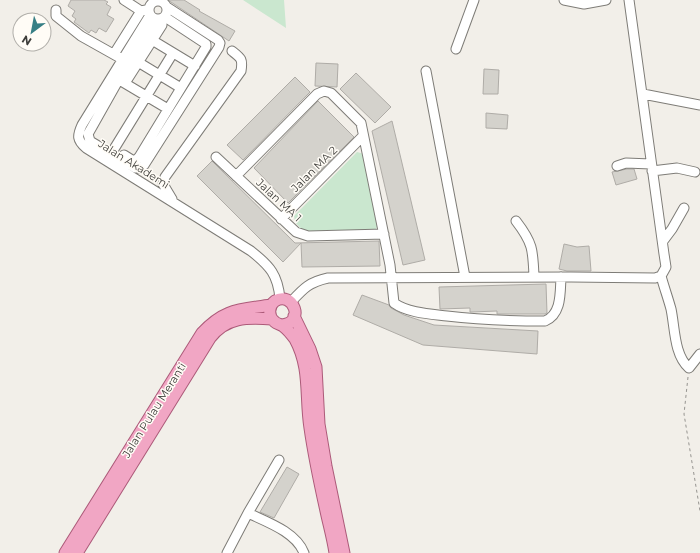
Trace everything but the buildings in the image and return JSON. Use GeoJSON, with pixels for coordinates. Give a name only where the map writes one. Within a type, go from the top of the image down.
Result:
{"type":"FeatureCollection","features":[{"type":"Feature","properties":{"kind":"main road"},"geometry":{"type":"LineString","coordinates":[[277,322],[288,324],[294,316],[295,309],[281,302],[270,312],[277,322],[294,338],[306,369],[309,426],[335,553]]}},
{"type":"Feature","properties":{"kind":"main road","name":"Jalan Pulau Meranti"},"geometry":{"type":"LineString","coordinates":[[65,553],[202,333],[210,324],[221,316],[236,310],[281,302]]}},
{"type":"Feature","properties":{"kind":"main road"},"geometry":{"type":"LineString","coordinates":[[294,316],[310,349],[316,367],[319,424],[344,553]]}},
{"type":"Feature","properties":{"kind":"main road","name":"Jalan Pulau Meranti"},"geometry":{"type":"LineString","coordinates":[[77,553],[206,344],[217,329],[231,321],[253,317],[277,322]]}},
{"type":"Feature","properties":{"kind":"street"},"geometry":{"type":"LineString","coordinates":[[88,134],[132,160],[136,160],[206,47],[206,44],[124,0]]}},
{"type":"Feature","properties":{"kind":"street"},"geometry":{"type":"LineString","coordinates":[[456,49],[474,0]]}},
{"type":"Feature","properties":{"kind":"street"},"geometry":{"type":"LineString","coordinates":[[564,0],[584,4],[606,0]]}},
{"type":"Feature","properties":{"kind":"street"},"geometry":{"type":"LineString","coordinates":[[281,302],[318,280],[328,278],[655,278],[661,276],[666,268],[663,241],[629,0]]}},
{"type":"Feature","properties":{"kind":"street"},"geometry":{"type":"LineString","coordinates":[[159,1],[164,3],[167,7],[218,40],[220,43],[219,47],[144,165],[140,168],[135,168],[90,141],[88,134],[122,81],[127,58],[152,40],[162,25],[154,15],[151,4],[159,1]]}},
{"type":"Feature","properties":{"kind":"street"},"geometry":{"type":"LineString","coordinates":[[154,15],[167,12],[167,7]]}},
{"type":"Feature","properties":{"kind":"street"},"geometry":{"type":"LineString","coordinates":[[56,10],[56,16],[81,36],[127,58],[181,88]]}},
{"type":"Feature","properties":{"kind":"street","name":"Jalan Akademi"},"geometry":{"type":"LineString","coordinates":[[154,15],[82,125],[78,134],[80,142],[86,148],[251,251],[271,268],[277,278],[281,302]]}},
{"type":"Feature","properties":{"kind":"street"},"geometry":{"type":"LineString","coordinates":[[152,40],[195,66]]}},
{"type":"Feature","properties":{"kind":"street"},"geometry":{"type":"LineString","coordinates":[[176,203],[166,191],[163,184],[164,177],[241,71],[242,64],[240,57],[232,51]]}},
{"type":"Feature","properties":{"kind":"street"},"geometry":{"type":"LineString","coordinates":[[114,149],[173,53]]}},
{"type":"Feature","properties":{"kind":"street"},"geometry":{"type":"LineString","coordinates":[[426,71],[465,278]]}},
{"type":"Feature","properties":{"kind":"street"},"geometry":{"type":"LineString","coordinates":[[122,81],[168,109]]}},
{"type":"Feature","properties":{"kind":"street"},"geometry":{"type":"LineString","coordinates":[[236,176],[317,94],[324,91],[331,93],[361,123],[392,277],[394,302],[400,306],[421,313],[480,320],[545,321],[550,319],[557,311],[561,277]]}},
{"type":"Feature","properties":{"kind":"street"},"geometry":{"type":"LineString","coordinates":[[643,94],[700,106]]}},
{"type":"Feature","properties":{"kind":"street","name":"Jalan MA 2"},"geometry":{"type":"LineString","coordinates":[[281,219],[363,136]]}},
{"type":"Feature","properties":{"kind":"street","name":"Jalan MA 1"},"geometry":{"type":"LineString","coordinates":[[216,157],[281,219],[301,235],[384,234]]}},
{"type":"Feature","properties":{"kind":"street"},"geometry":{"type":"LineString","coordinates":[[617,166],[626,163],[652,168],[676,168],[696,172]]}},
{"type":"Feature","properties":{"kind":"street"},"geometry":{"type":"LineString","coordinates":[[663,241],[684,208]]}},
{"type":"Feature","properties":{"kind":"street"},"geometry":{"type":"LineString","coordinates":[[516,221],[527,235],[533,252],[534,277]]}},
{"type":"Feature","properties":{"kind":"street"},"geometry":{"type":"LineString","coordinates":[[661,276],[680,355],[684,364],[689,368],[700,354]]}},
{"type":"Feature","properties":{"kind":"street"},"geometry":{"type":"LineString","coordinates":[[227,553],[278,460]]}},
{"type":"Feature","properties":{"kind":"street"},"geometry":{"type":"LineString","coordinates":[[248,513],[284,531],[297,541],[304,553]]}},
{"type":"Feature","properties":{"kind":"path"},"geometry":{"type":"LineString","coordinates":[[689,368],[684,414],[700,510]]}},
{"type":"Feature","properties":{"kind":"green space"},"geometry":{"type":"Polygon","coordinates":[[[243,0],[284,0],[286,28],[243,0]]]}},
{"type":"Feature","properties":{"kind":"green space"},"geometry":{"type":"Polygon","coordinates":[[[357,152],[364,154],[379,224],[375,230],[304,232],[295,222],[294,216],[357,152]]]}}]}
